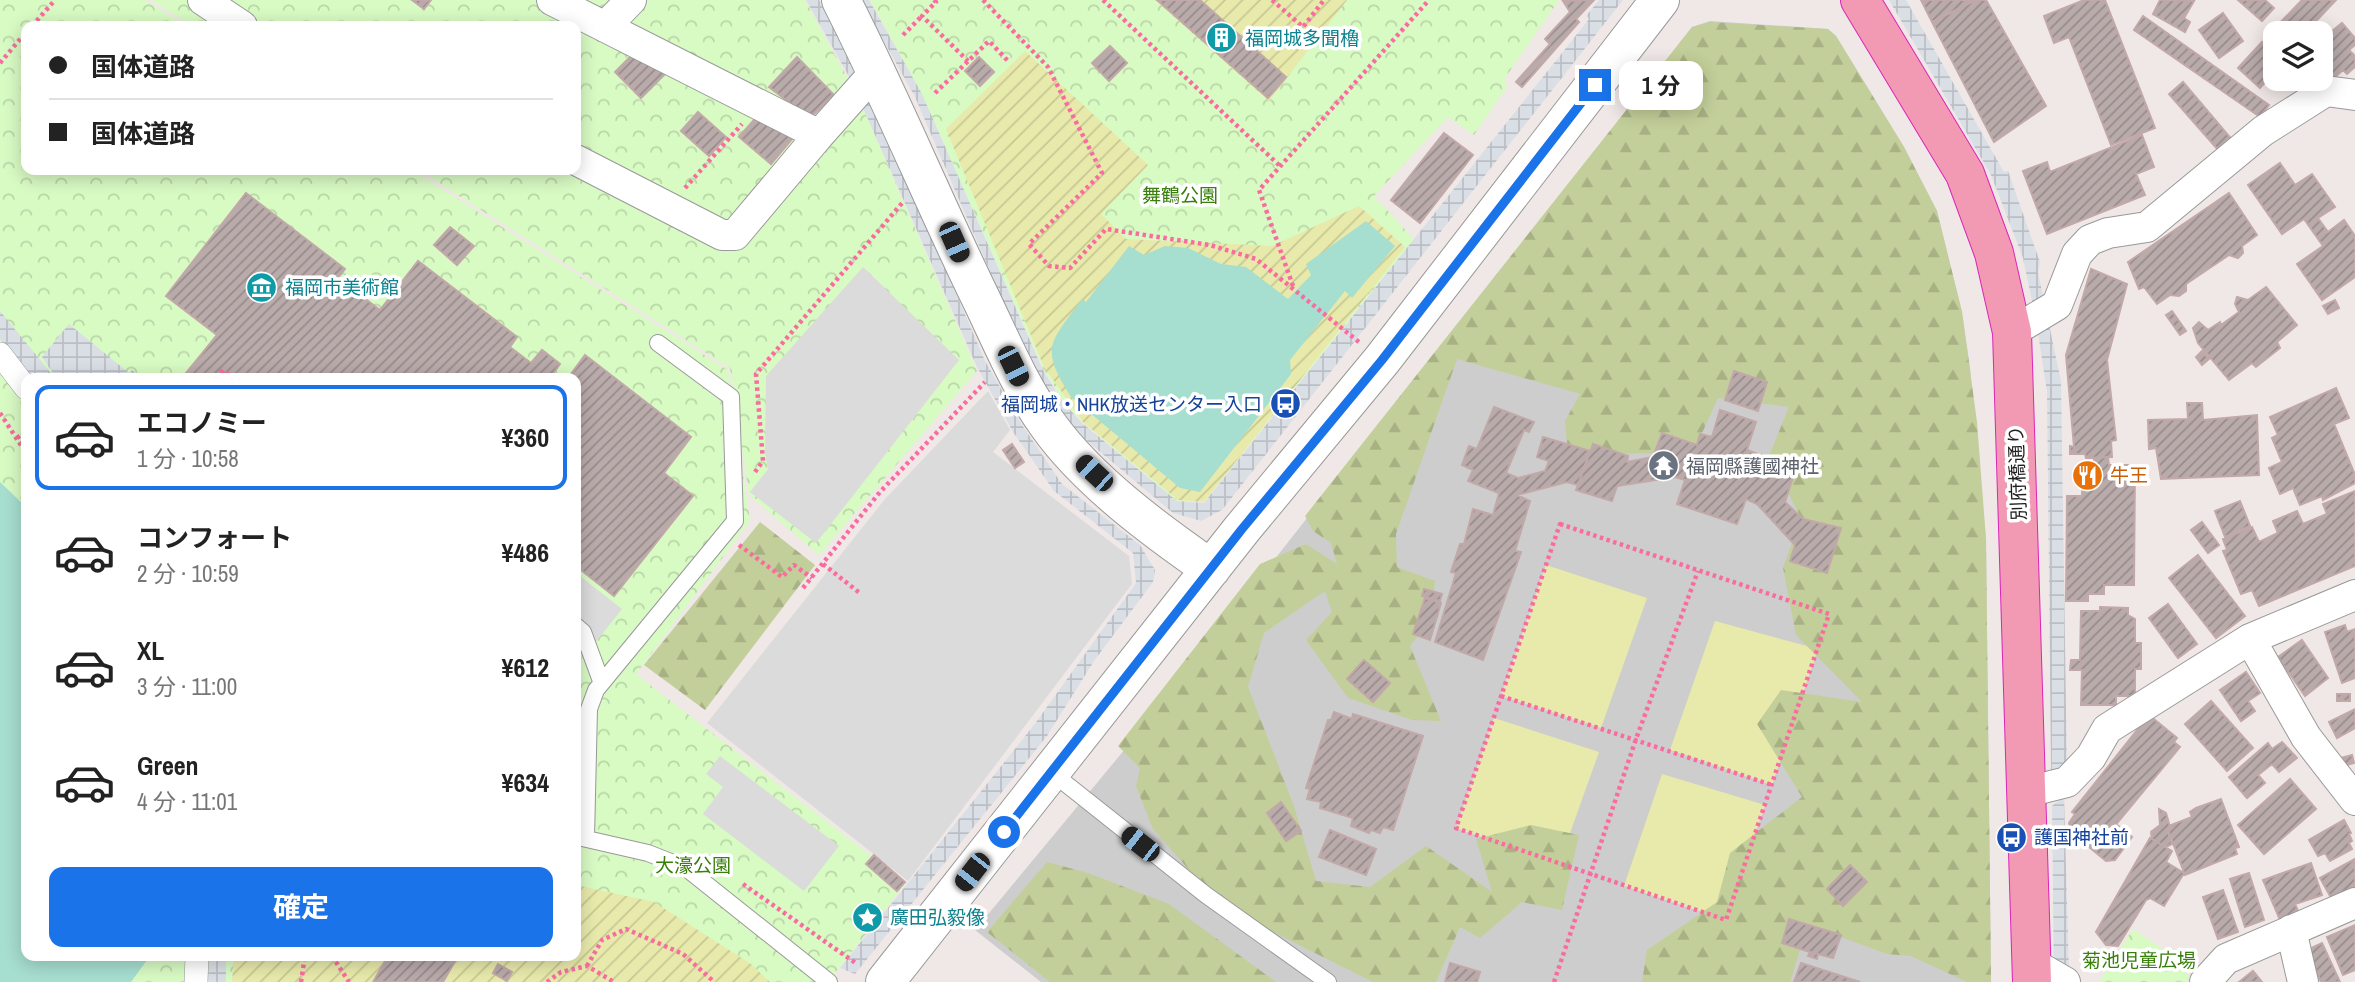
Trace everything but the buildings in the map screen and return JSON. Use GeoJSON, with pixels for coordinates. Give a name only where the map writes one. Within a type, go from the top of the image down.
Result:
{"type":"FeatureCollection","features":[{"type":"Feature","properties":{"kind":"highway","name":"別府橋通り"},"geometry":{"type":"LineString","coordinates":[[1860,0],[1965,174],[1994,253],[2012,332],[2032,973]]}},
{"type":"Feature","properties":{"kind":"street"},"geometry":{"type":"LineString","coordinates":[[203,0],[234,21]]}},
{"type":"Feature","properties":{"kind":"street"},"geometry":{"type":"LineString","coordinates":[[552,0],[819,135]]}},
{"type":"Feature","properties":{"kind":"street"},"geometry":{"type":"LineString","coordinates":[[605,27],[631,0]]}},
{"type":"Feature","properties":{"kind":"street"},"geometry":{"type":"LineString","coordinates":[[841,0],[877,70],[968,274],[1025,390],[1049,427],[1124,502],[1211,569]]}},
{"type":"Feature","properties":{"kind":"street"},"geometry":{"type":"LineString","coordinates":[[871,973],[1051,772],[1211,569],[1382,360],[1660,0]]}},
{"type":"Feature","properties":{"kind":"street"},"geometry":{"type":"LineString","coordinates":[[581,163],[722,236],[735,234],[877,70]]}},
{"type":"Feature","properties":{"kind":"street"},"geometry":{"type":"LineString","coordinates":[[2012,332],[2057,305],[2077,254],[2090,240],[2147,227],[2263,131],[2326,91],[2355,96]]}},
{"type":"Feature","properties":{"kind":"street"},"geometry":{"type":"LineString","coordinates":[[0,354],[21,381]]}},
{"type":"Feature","properties":{"kind":"street"},"geometry":{"type":"LineString","coordinates":[[2027,792],[2067,782],[2091,757],[2108,729],[2250,639],[2355,595]]}},
{"type":"Feature","properties":{"kind":"street"},"geometry":{"type":"LineString","coordinates":[[2250,639],[2306,737],[2355,800]]}},
{"type":"Feature","properties":{"kind":"street"},"geometry":{"type":"LineString","coordinates":[[2205,982],[2225,959],[2355,903]]}},
{"type":"Feature","properties":{"kind":"street"},"geometry":{"type":"LineString","coordinates":[[2291,930],[2303,982]]}},
{"type":"Feature","properties":{"kind":"street"},"geometry":{"type":"LineString","coordinates":[[196,982],[197,961]]}},
{"type":"Feature","properties":{"kind":"street"},"geometry":{"type":"LineString","coordinates":[[2032,973],[2065,982]]}},
{"type":"Feature","properties":{"kind":"lane"},"geometry":{"type":"LineString","coordinates":[[658,343],[730,397],[735,521],[601,681],[589,709],[581,838],[648,853],[686,868],[829,982]]}},
{"type":"Feature","properties":{"kind":"lane"},"geometry":{"type":"LineString","coordinates":[[581,630],[601,681]]}},
{"type":"Feature","properties":{"kind":"lane"},"geometry":{"type":"LineString","coordinates":[[1051,772],[1206,895],[1328,982]]}},
{"type":"Feature","properties":{"kind":"path"},"geometry":{"type":"LineString","coordinates":[[36,21],[54,0]]}},
{"type":"Feature","properties":{"kind":"path"},"geometry":{"type":"LineString","coordinates":[[903,35],[936,2],[934,0]]}},
{"type":"Feature","properties":{"kind":"path"},"geometry":{"type":"LineString","coordinates":[[982,0],[1048,67],[1102,173],[1029,244],[1049,266],[1069,268],[1106,229],[1210,245],[1256,259],[1339,325]]}},
{"type":"Feature","properties":{"kind":"path"},"geometry":{"type":"LineString","coordinates":[[1103,0],[1280,166]]}},
{"type":"Feature","properties":{"kind":"path"},"geometry":{"type":"LineString","coordinates":[[1272,0],[1303,27],[1324,0]]}},
{"type":"Feature","properties":{"kind":"path"},"geometry":{"type":"LineString","coordinates":[[1294,287],[1259,190],[1429,0]]}},
{"type":"Feature","properties":{"kind":"path"},"geometry":{"type":"LineString","coordinates":[[922,16],[968,61]]}},
{"type":"Feature","properties":{"kind":"path"},"geometry":{"type":"LineString","coordinates":[[0,62],[21,38]]}},
{"type":"Feature","properties":{"kind":"path"},"geometry":{"type":"LineString","coordinates":[[935,93],[989,41],[1008,61]]}},
{"type":"Feature","properties":{"kind":"path"},"geometry":{"type":"LineString","coordinates":[[668,207],[759,105]]}},
{"type":"Feature","properties":{"kind":"path"},"geometry":{"type":"LineString","coordinates":[[735,502],[763,461],[756,374],[908,197]]}},
{"type":"Feature","properties":{"kind":"path"},"geometry":{"type":"LineString","coordinates":[[803,588],[880,492],[988,379]]}},
{"type":"Feature","properties":{"kind":"path"},"geometry":{"type":"LineString","coordinates":[[0,413],[21,445]]}},
{"type":"Feature","properties":{"kind":"path"},"geometry":{"type":"LineString","coordinates":[[17,438],[21,435]]}},
{"type":"Feature","properties":{"kind":"path"},"geometry":{"type":"LineString","coordinates":[[729,554],[747,532],[735,521]]}},
{"type":"Feature","properties":{"kind":"path"},"geometry":{"type":"LineString","coordinates":[[1560,524],[1698,571],[1829,614],[1726,920],[1455,828],[1560,524]]}},
{"type":"Feature","properties":{"kind":"path"},"geometry":{"type":"LineString","coordinates":[[737,543],[782,578],[794,565],[811,578]]}},
{"type":"Feature","properties":{"kind":"path"},"geometry":{"type":"LineString","coordinates":[[823,564],[861,594]]}},
{"type":"Feature","properties":{"kind":"path"},"geometry":{"type":"LineString","coordinates":[[1555,982],[1636,739],[1698,571]]}},
{"type":"Feature","properties":{"kind":"path"},"geometry":{"type":"LineString","coordinates":[[1501,696],[1772,785]]}},
{"type":"Feature","properties":{"kind":"path"},"geometry":{"type":"LineString","coordinates":[[739,881],[871,973]]}},
{"type":"Feature","properties":{"kind":"path"},"geometry":{"type":"LineString","coordinates":[[587,966],[603,940],[626,929],[683,954],[712,980]]}},
{"type":"Feature","properties":{"kind":"path"},"geometry":{"type":"LineString","coordinates":[[300,982],[304,961]]}},
{"type":"Feature","properties":{"kind":"path"},"geometry":{"type":"LineString","coordinates":[[335,961],[349,982]]}},
{"type":"Feature","properties":{"kind":"path"},"geometry":{"type":"LineString","coordinates":[[547,982],[561,972],[587,966],[614,982]]}},
{"type":"Feature","properties":{"kind":"shaded area"},"geometry":{"type":"Polygon","coordinates":[[[806,0],[819,0],[832,20],[859,71],[852,82],[806,0]]]}},
{"type":"Feature","properties":{"kind":"shaded area"},"geometry":{"type":"Polygon","coordinates":[[[861,0],[869,0],[922,94],[1042,368],[1061,400],[1082,423],[1177,501],[1204,503],[1589,19],[1586,16],[1599,0],[1623,0],[1222,510],[1201,521],[1173,513],[1074,430],[1034,374],[915,97],[861,0]]]}},
{"type":"Feature","properties":{"kind":"shaded area"},"geometry":{"type":"Polygon","coordinates":[[[1155,0],[1347,0],[1269,101],[1155,0]]]}},
{"type":"Feature","properties":{"kind":"shaded area"},"geometry":{"type":"Polygon","coordinates":[[[1889,0],[1906,0],[2004,172],[2008,171],[2040,262],[2038,272],[2061,381],[2067,770],[2054,773],[2051,770],[2047,392],[2023,258],[1991,175],[1889,0]]]}},
{"type":"Feature","properties":{"kind":"shaded area","name":"福岡縣護國神社"},"geometry":{"type":"Polygon","coordinates":[[[1710,21],[1828,29],[1836,36],[1904,147],[1937,211],[1962,312],[1970,367],[1986,539],[1991,982],[1041,982],[975,930],[1140,731],[1692,27],[1710,21]]]}},
{"type":"Feature","properties":{"kind":"shaded area"},"geometry":{"type":"Polygon","coordinates":[[[1025,51],[1148,165],[1101,214],[1126,239],[1272,246],[1359,206],[1405,247],[1204,502],[1178,500],[1083,422],[1044,367],[946,129],[1025,51]]]}},
{"type":"Feature","properties":{"kind":"shaded area"},"geometry":{"type":"Polygon","coordinates":[[[873,99],[985,361],[1022,425],[1062,484],[1140,545],[1155,570],[1153,582],[1094,661],[1047,736],[855,974],[840,968],[1034,725],[1136,583],[1133,553],[1054,491],[1013,432],[977,367],[860,101],[873,99]]]}},
{"type":"Feature","properties":{"kind":"shaded area"},"geometry":{"type":"Polygon","coordinates":[[[1366,221],[1395,246],[1352,298],[1345,291],[1290,360],[1291,374],[1200,492],[1180,488],[1071,397],[1061,380],[1052,356],[1056,336],[1082,299],[1086,302],[1129,246],[1144,255],[1165,246],[1188,248],[1221,264],[1246,267],[1288,299],[1311,275],[1306,264],[1366,221]]]}},
{"type":"Feature","properties":{"kind":"shaded area"},"geometry":{"type":"Polygon","coordinates":[[[863,267],[959,360],[816,543],[750,492],[768,469],[765,453],[766,376],[863,267]]]}},
{"type":"Feature","properties":{"kind":"shaded area"},"geometry":{"type":"Polygon","coordinates":[[[0,311],[51,373],[28,373],[0,339],[0,311]]]}},
{"type":"Feature","properties":{"kind":"shaded area"},"geometry":{"type":"Polygon","coordinates":[[[69,324],[129,373],[53,373],[42,357],[69,324]]]}},
{"type":"Feature","properties":{"kind":"shaded area"},"geometry":{"type":"Polygon","coordinates":[[[988,391],[1010,430],[993,452],[1129,556],[1132,584],[908,881],[707,723],[885,499],[988,391]]]}},
{"type":"Feature","properties":{"kind":"shaded area"},"geometry":{"type":"Polygon","coordinates":[[[0,482],[21,502],[21,961],[146,961],[131,982],[0,982],[0,482]]]}},
{"type":"Feature","properties":{"kind":"shaded area"},"geometry":{"type":"Polygon","coordinates":[[[1546,565],[1647,598],[1601,728],[1501,696],[1546,565]]]}},
{"type":"Feature","properties":{"kind":"shaded area"},"geometry":{"type":"Polygon","coordinates":[[[581,577],[622,609],[581,661],[581,577]]]}},
{"type":"Feature","properties":{"kind":"shaded area"},"geometry":{"type":"Polygon","coordinates":[[[1715,621],[1818,649],[1772,785],[1670,750],[1715,621]]]}},
{"type":"Feature","properties":{"kind":"shaded area"},"geometry":{"type":"Polygon","coordinates":[[[1494,718],[1599,752],[1559,864],[1456,828],[1494,718]]]}},
{"type":"Feature","properties":{"kind":"shaded area"},"geometry":{"type":"Polygon","coordinates":[[[720,756],[839,846],[804,891],[703,814],[723,787],[706,774],[720,756]]]}},
{"type":"Feature","properties":{"kind":"shaded area"},"geometry":{"type":"Polygon","coordinates":[[[1662,774],[1765,805],[1726,920],[1624,886],[1662,774]]]}},
{"type":"Feature","properties":{"kind":"shaded area"},"geometry":{"type":"Polygon","coordinates":[[[2064,796],[2069,973],[2054,982],[2052,806],[2064,796]]]}},
{"type":"Feature","properties":{"kind":"shaded area"},"geometry":{"type":"Polygon","coordinates":[[[581,886],[654,902],[751,964],[770,982],[232,982],[234,961],[581,961],[581,886]]]}},
{"type":"Feature","properties":{"kind":"shaded area"},"geometry":{"type":"Polygon","coordinates":[[[209,961],[226,961],[226,982],[208,982],[209,961]]]}},
{"type":"Feature","properties":{"kind":"green space","name":"大濠公園"},"geometry":{"type":"Polygon","coordinates":[[[0,0],[145,0],[179,21],[21,21],[21,175],[420,175],[728,370],[750,521],[636,674],[906,883],[828,982],[0,982],[0,0]]]}},
{"type":"Feature","properties":{"kind":"green space"},"geometry":{"type":"Polygon","coordinates":[[[151,0],[805,0],[860,101],[977,371],[819,555],[749,495],[730,368],[426,175],[581,175],[581,21],[184,21],[151,0]]]}},
{"type":"Feature","properties":{"kind":"green space","name":"舞鶴公園"},"geometry":{"type":"Polygon","coordinates":[[[870,0],[1559,0],[1505,78],[1507,87],[1474,135],[1448,117],[1374,196],[1414,239],[1204,502],[1177,501],[1082,422],[1062,399],[1043,368],[922,94],[870,0]]]}},
{"type":"Feature","properties":{"kind":"green space"},"geometry":{"type":"Polygon","coordinates":[[[1710,22],[1828,29],[1836,36],[1904,147],[1937,211],[1962,312],[1977,422],[1986,539],[1991,982],[1967,982],[1911,956],[1887,954],[1808,925],[1790,982],[1642,982],[1647,950],[1717,902],[1730,853],[1802,797],[1757,724],[1781,690],[1862,702],[1796,635],[1783,568],[1801,518],[1769,456],[1789,407],[1718,398],[1693,453],[1568,454],[1565,421],[1580,394],[1457,359],[1396,534],[1397,567],[1435,581],[1431,620],[1410,646],[1441,721],[1412,720],[1348,698],[1306,640],[1332,612],[1325,591],[1264,633],[1248,687],[1294,806],[1316,881],[1370,887],[1426,846],[1492,892],[1476,839],[1531,825],[1579,835],[1562,910],[1522,902],[1480,938],[1460,927],[1436,982],[1373,982],[1221,906],[1153,829],[1136,786],[1140,768],[1118,746],[1260,564],[1306,544],[1337,564],[1331,543],[1313,531],[1305,516],[1692,27],[1710,22]]]}},
{"type":"Feature","properties":{"kind":"green space"},"geometry":{"type":"Polygon","coordinates":[[[760,522],[815,565],[705,710],[644,665],[760,522]]]}},
{"type":"Feature","properties":{"kind":"green space"},"geometry":{"type":"Polygon","coordinates":[[[1047,862],[1088,873],[1169,904],[1276,982],[1050,982],[987,932],[1047,862]]]}},
{"type":"Feature","properties":{"kind":"green space","name":"菊池児童広場"},"geometry":{"type":"Polygon","coordinates":[[[2133,929],[2171,954],[2190,977],[2186,982],[2099,982],[2133,929]]]}},
{"type":"Feature","properties":{"kind":"place","name":"福岡城多聞櫓"},"geometry":{"type":"Point","coordinates":[1222,38]}},
{"type":"Feature","properties":{"kind":"place","name":"福岡市美術館"},"geometry":{"type":"Point","coordinates":[262,287]}},
{"type":"Feature","properties":{"kind":"place","name":"福岡城・NHK放送センター入口"},"geometry":{"type":"Point","coordinates":[1285,404]}},
{"type":"Feature","properties":{"kind":"place","name":"福岡縣護國神社"},"geometry":{"type":"Point","coordinates":[1663,466]}},
{"type":"Feature","properties":{"kind":"place","name":"牛王"},"geometry":{"type":"Point","coordinates":[2087,475]}},
{"type":"Feature","properties":{"kind":"place","name":"護国神社前"},"geometry":{"type":"Point","coordinates":[2011,837]}},
{"type":"Feature","properties":{"kind":"place","name":"廣田弘毅像"},"geometry":{"type":"Point","coordinates":[867,917]}},
{"type":"Feature","properties":{"kind":"route"},"geometry":{"type":"LineString","coordinates":[[1004,832],[1242,529],[1382,360],[1595,85]]}}]}
